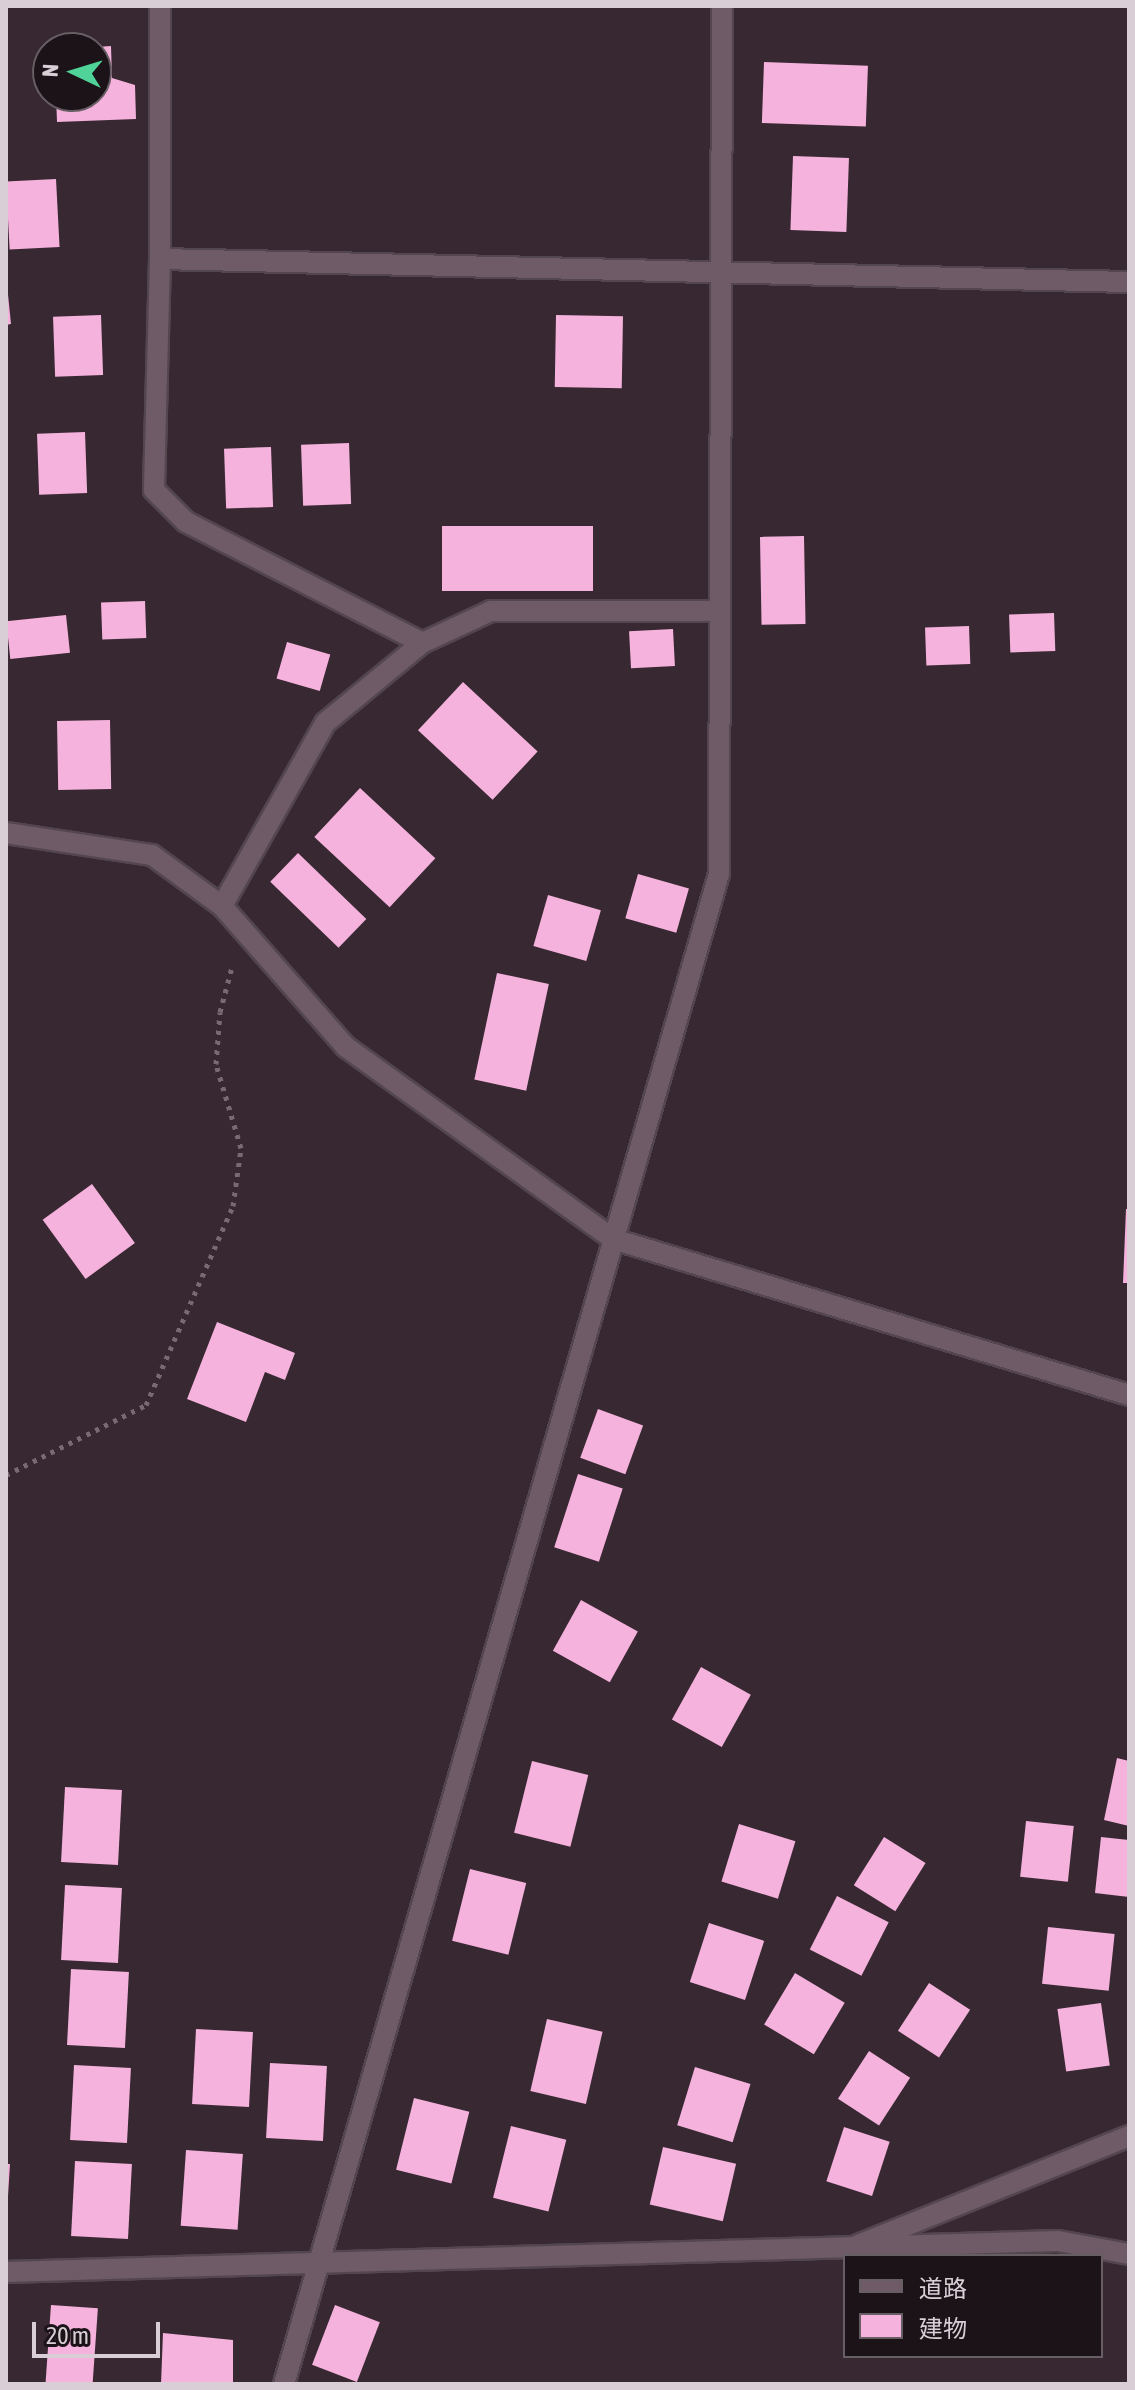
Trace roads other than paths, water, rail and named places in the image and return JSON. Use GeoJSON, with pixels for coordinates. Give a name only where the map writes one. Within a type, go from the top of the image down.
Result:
{"type":"FeatureCollection","features":[{"type":"Feature","properties":{"kind":"street"},"geometry":{"type":"LineString","coordinates":[[160,6],[160,259],[154,490],[186,522],[422,643]]}},
{"type":"Feature","properties":{"kind":"street"},"geometry":{"type":"LineString","coordinates":[[284,2384],[719,874],[716,611],[723,272],[722,6]]}},
{"type":"Feature","properties":{"kind":"street"},"geometry":{"type":"LineString","coordinates":[[160,259],[1129,282]]}},
{"type":"Feature","properties":{"kind":"street"},"geometry":{"type":"LineString","coordinates":[[222,906],[325,723],[422,643],[491,611],[716,611]]}},
{"type":"Feature","properties":{"kind":"street"},"geometry":{"type":"LineString","coordinates":[[6,833],[152,855],[222,906],[346,1047],[613,1239],[1129,1395]]}},
{"type":"Feature","properties":{"kind":"street"},"geometry":{"type":"LineString","coordinates":[[856,2246],[1129,2136]]}},
{"type":"Feature","properties":{"kind":"street"},"geometry":{"type":"LineString","coordinates":[[6,2272],[1058,2241],[1129,2254]]}}]}
